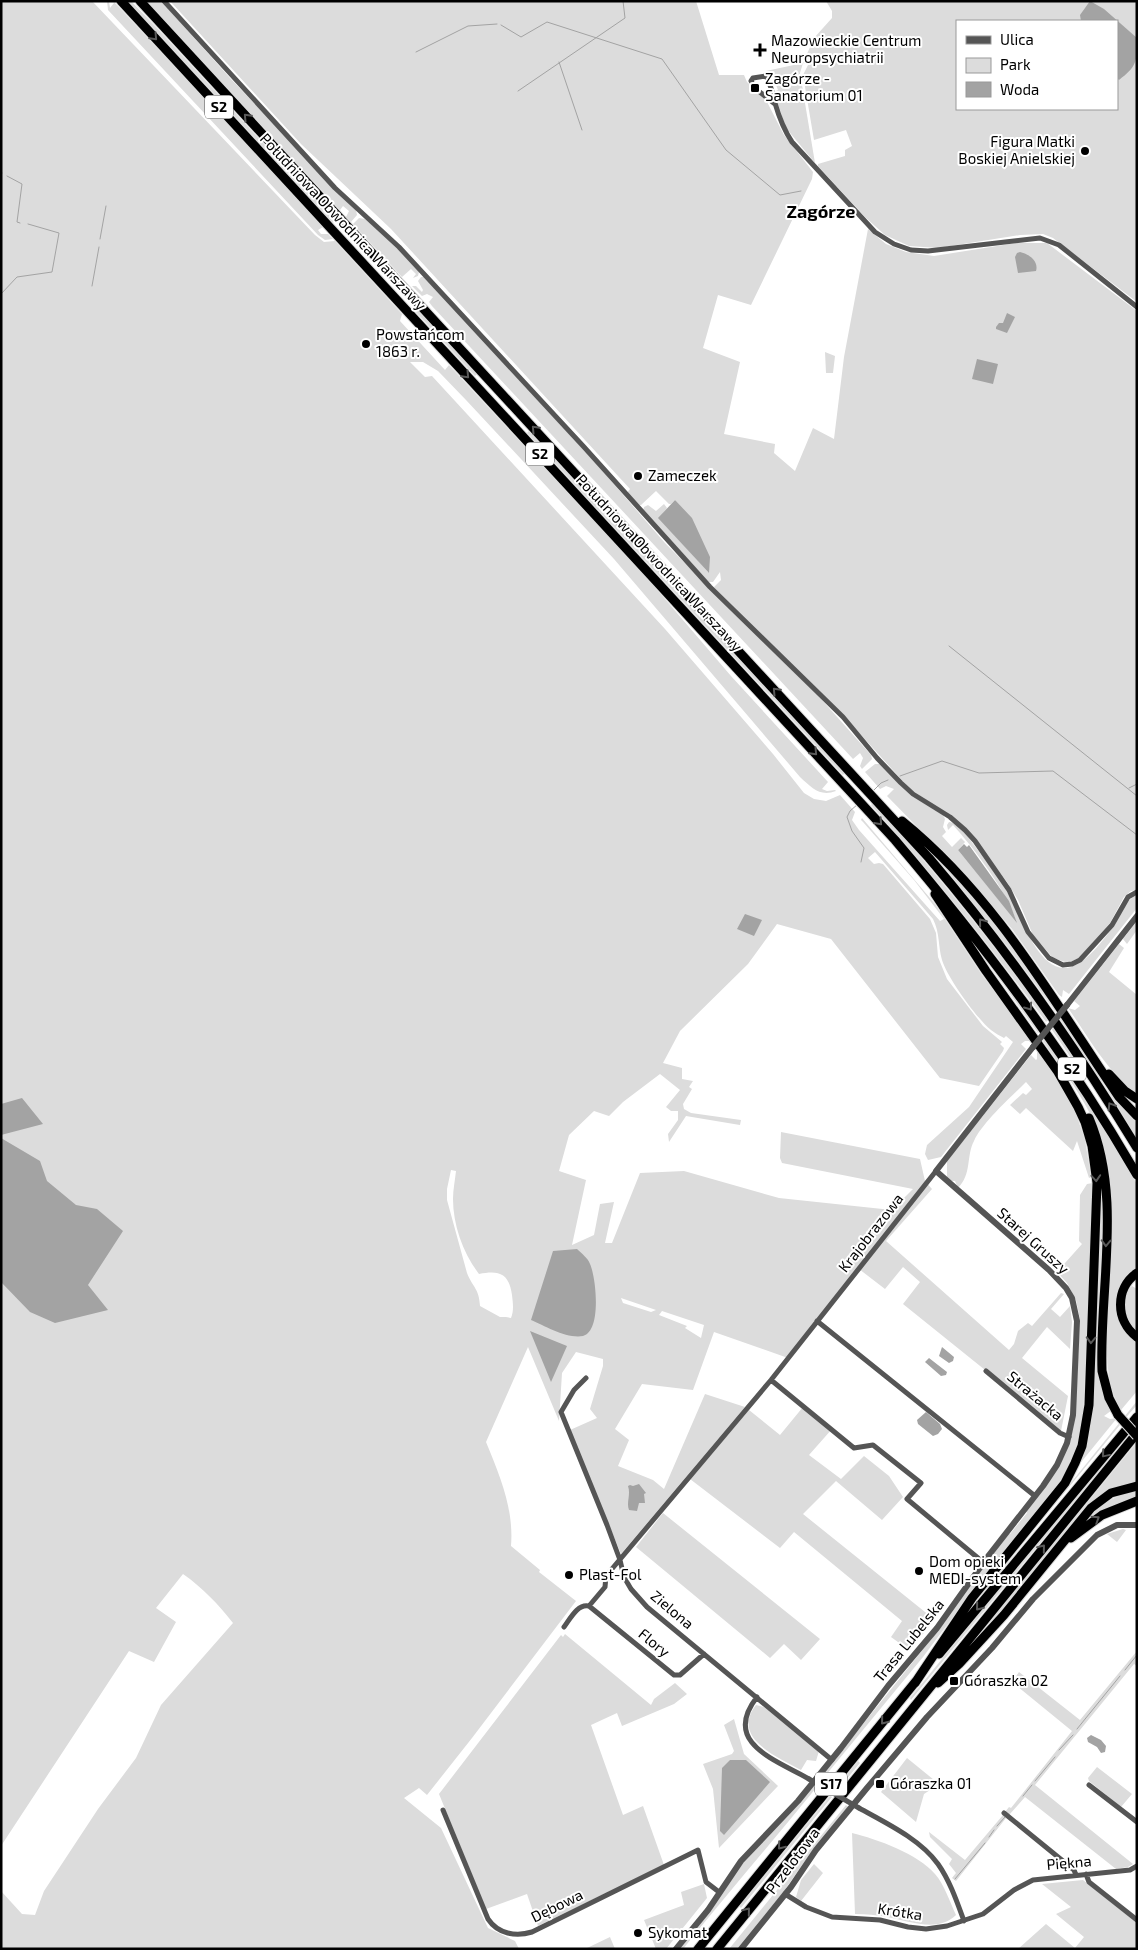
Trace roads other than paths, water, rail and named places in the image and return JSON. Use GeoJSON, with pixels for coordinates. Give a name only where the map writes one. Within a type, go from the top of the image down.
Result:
{"type":"FeatureCollection","features":[{"type":"Feature","properties":{"kind":"highway","name":"Południowa Obwodnica Warszawy"},"geometry":{"type":"LineString","coordinates":[[121,1],[895,840],[956,911],[1026,1004],[1070,1067],[1137,1175]]}},
{"type":"Feature","properties":{"kind":"highway","name":"Południowa Obwodnica Warszawy"},"geometry":{"type":"LineString","coordinates":[[140,1],[853,773],[953,886],[1012,961],[1081,1060],[1137,1148]]}},
{"type":"Feature","properties":{"kind":"highway"},"geometry":{"type":"LineString","coordinates":[[880,803],[944,860],[997,920],[1029,962],[1119,1096],[1137,1116]]}},
{"type":"Feature","properties":{"kind":"highway"},"geometry":{"type":"LineString","coordinates":[[895,840],[954,922],[1001,993],[1066,1080],[1095,1132],[1102,1158],[1107,1191],[1102,1371],[1109,1398],[1118,1414],[1137,1434]]}},
{"type":"Feature","properties":{"kind":"highway"},"geometry":{"type":"LineString","coordinates":[[914,1683],[972,1598],[1064,1483],[1075,1463],[1086,1427],[1089,1405],[1097,1201],[1096,1166],[1090,1138],[1078,1106],[1046,1054]]}},
{"type":"Feature","properties":{"kind":"highway"},"geometry":{"type":"LineString","coordinates":[[1094,1058],[1125,1091],[1137,1099]]}},
{"type":"Feature","properties":{"kind":"highway"},"geometry":{"type":"LineString","coordinates":[[1137,1273],[1126,1284],[1120,1301],[1123,1319],[1127,1327],[1137,1336]]}},
{"type":"Feature","properties":{"kind":"highway","name":"S17"},"geometry":{"type":"LineString","coordinates":[[698,1949],[914,1683],[1137,1417]]}},
{"type":"Feature","properties":{"kind":"highway","name":"S17"},"geometry":{"type":"LineString","coordinates":[[717,1949],[1137,1434]]}},
{"type":"Feature","properties":{"kind":"highway"},"geometry":{"type":"LineString","coordinates":[[923,1695],[959,1664],[1004,1615],[1084,1515],[1101,1499],[1122,1489],[1137,1486]]}},
{"type":"Feature","properties":{"kind":"highway"},"geometry":{"type":"LineString","coordinates":[[1061,1546],[1102,1515],[1137,1501]]}},
{"type":"Feature","properties":{"kind":"street"},"geometry":{"type":"LineString","coordinates":[[164,1],[335,188],[399,247],[584,447],[710,587],[843,717],[877,758],[901,783],[913,794],[950,817],[965,830],[975,841],[1009,890],[1028,932],[1049,958],[1062,965],[1072,964],[1080,960],[1112,925],[1128,897],[1137,892]]}},
{"type":"Feature","properties":{"kind":"street"},"geometry":{"type":"LineString","coordinates":[[775,104],[756,89],[751,81],[753,78],[766,76],[786,132],[792,142],[875,232],[894,244],[911,250],[928,251],[1040,238],[1058,245],[1137,307]]}},
{"type":"Feature","properties":{"kind":"street","name":"Krajobrazowa"},"geometry":{"type":"LineString","coordinates":[[564,1627],[580,1607],[589,1606],[605,1587],[606,1576],[771,1380],[1137,916]]}},
{"type":"Feature","properties":{"kind":"street","name":"Starej Gruszy"},"geometry":{"type":"LineString","coordinates":[[936,1171],[1059,1280],[1072,1298],[1076,1314],[1077,1332],[1074,1405],[1069,1437]]}},
{"type":"Feature","properties":{"kind":"street"},"geometry":{"type":"LineString","coordinates":[[817,1322],[1035,1496]]}},
{"type":"Feature","properties":{"kind":"street","name":"Strażacka"},"geometry":{"type":"LineString","coordinates":[[986,1371],[1060,1433],[1069,1437]]}},
{"type":"Feature","properties":{"kind":"street","name":"Zielona"},"geometry":{"type":"LineString","coordinates":[[586,1378],[574,1390],[560,1412],[587,1473],[620,1560],[624,1577],[638,1598],[832,1760]]}},
{"type":"Feature","properties":{"kind":"street"},"geometry":{"type":"LineString","coordinates":[[771,1380],[854,1448],[873,1445],[921,1483],[907,1499],[984,1563]]}},
{"type":"Feature","properties":{"kind":"street","name":"Trasa Lubelska"},"geometry":{"type":"LineString","coordinates":[[719,1892],[741,1861],[798,1800],[832,1760],[887,1688],[949,1612],[1058,1465],[1069,1437]]}},
{"type":"Feature","properties":{"kind":"street","name":"Przelotowa"},"geometry":{"type":"LineString","coordinates":[[740,1949],[785,1894],[816,1850],[867,1788],[927,1717],[988,1652],[1034,1599],[1092,1539],[1112,1526],[1123,1524],[1137,1525]]}},
{"type":"Feature","properties":{"kind":"street","name":"Flory"},"geometry":{"type":"LineString","coordinates":[[589,1606],[674,1675],[680,1675],[704,1654]]}},
{"type":"Feature","properties":{"kind":"street"},"geometry":{"type":"LineString","coordinates":[[756,1697],[749,1707],[744,1720],[744,1727],[748,1738],[764,1753],[914,1841],[933,1858],[948,1881],[964,1921]]}},
{"type":"Feature","properties":{"kind":"street"},"geometry":{"type":"LineString","coordinates":[[1089,1785],[1137,1822]]}},
{"type":"Feature","properties":{"kind":"street","name":"Dębowa"},"geometry":{"type":"LineString","coordinates":[[442,1810],[488,1919],[495,1928],[511,1934],[532,1932],[698,1850],[706,1882],[719,1892]]}},
{"type":"Feature","properties":{"kind":"street"},"geometry":{"type":"LineString","coordinates":[[1004,1813],[1074,1870],[1076,1875]]}},
{"type":"Feature","properties":{"kind":"street","name":"Piękna"},"geometry":{"type":"LineString","coordinates":[[1007,1895],[1033,1880],[1130,1870],[1137,1866]]}},
{"type":"Feature","properties":{"kind":"street"},"geometry":{"type":"LineString","coordinates":[[1086,1874],[1089,1882],[1137,1920]]}},
{"type":"Feature","properties":{"kind":"street"},"geometry":{"type":"LineString","coordinates":[[676,1949],[719,1892]]}},
{"type":"Feature","properties":{"kind":"street","name":"Krótka"},"geometry":{"type":"LineString","coordinates":[[785,1894],[806,1907],[832,1917],[880,1920],[921,1928],[947,1926],[964,1921],[988,1911],[1007,1895]]}},
{"type":"Feature","properties":{"kind":"water"},"geometry":{"type":"Polygon","coordinates":[[[1090,1],[1104,9],[1117,20],[1081,20],[1080,15],[1090,1]]]}},
{"type":"Feature","properties":{"kind":"water"},"geometry":{"type":"Polygon","coordinates":[[[1118,21],[1137,38],[1135,62],[1130,71],[1119,80],[1118,21]]]}},
{"type":"Feature","properties":{"kind":"water"},"geometry":{"type":"Polygon","coordinates":[[[1020,252],[1033,258],[1037,267],[1036,271],[1018,273],[1015,257],[1020,252]]]}},
{"type":"Feature","properties":{"kind":"water"},"geometry":{"type":"Polygon","coordinates":[[[1007,313],[1015,317],[1007,333],[996,329],[996,327],[999,323],[1003,323],[1007,313]]]}},
{"type":"Feature","properties":{"kind":"water"},"geometry":{"type":"Polygon","coordinates":[[[977,359],[998,364],[993,384],[972,379],[977,359]]]}},
{"type":"Feature","properties":{"kind":"water"},"geometry":{"type":"Polygon","coordinates":[[[675,500],[692,518],[710,557],[709,573],[658,518],[675,500]]]}},
{"type":"Feature","properties":{"kind":"water"},"geometry":{"type":"Polygon","coordinates":[[[964,844],[967,847],[969,845],[1009,901],[1017,923],[958,850],[964,844]]]}},
{"type":"Feature","properties":{"kind":"water"},"geometry":{"type":"Polygon","coordinates":[[[745,914],[762,920],[754,936],[737,929],[745,914]]]}},
{"type":"Feature","properties":{"kind":"water"},"geometry":{"type":"Polygon","coordinates":[[[22,1098],[43,1124],[1,1135],[1,1104],[22,1098]]]}},
{"type":"Feature","properties":{"kind":"water"},"geometry":{"type":"Polygon","coordinates":[[[1,1138],[40,1161],[47,1181],[76,1205],[97,1209],[123,1231],[88,1285],[108,1310],[55,1323],[30,1312],[1,1282],[1,1138]]]}},
{"type":"Feature","properties":{"kind":"water"},"geometry":{"type":"Polygon","coordinates":[[[577,1249],[590,1264],[594,1280],[596,1303],[593,1324],[589,1332],[583,1336],[570,1336],[531,1320],[553,1251],[577,1249]]]}},
{"type":"Feature","properties":{"kind":"water"},"geometry":{"type":"Polygon","coordinates":[[[530,1331],[567,1346],[551,1382],[530,1331]]]}},
{"type":"Feature","properties":{"kind":"water"},"geometry":{"type":"Polygon","coordinates":[[[942,1347],[954,1357],[953,1361],[949,1363],[939,1356],[942,1347]]]}},
{"type":"Feature","properties":{"kind":"water"},"geometry":{"type":"Polygon","coordinates":[[[929,1358],[947,1372],[946,1375],[941,1376],[925,1362],[929,1358]]]}},
{"type":"Feature","properties":{"kind":"water"},"geometry":{"type":"Polygon","coordinates":[[[926,1412],[940,1424],[942,1429],[938,1434],[933,1436],[918,1424],[917,1420],[926,1412]]]}},
{"type":"Feature","properties":{"kind":"water"},"geometry":{"type":"Polygon","coordinates":[[[639,1484],[646,1493],[644,1494],[645,1503],[639,1503],[637,1511],[629,1510],[628,1486],[639,1484]]]}},
{"type":"Feature","properties":{"kind":"water"},"geometry":{"type":"Polygon","coordinates":[[[1091,1735],[1101,1740],[1106,1746],[1105,1752],[1101,1753],[1097,1747],[1088,1742],[1087,1738],[1091,1735]]]}},
{"type":"Feature","properties":{"kind":"water"},"geometry":{"type":"Polygon","coordinates":[[[730,1760],[746,1760],[770,1782],[724,1835],[720,1831],[722,1768],[730,1760]]]}},
{"type":"Feature","properties":{"kind":"waterway"},"geometry":{"type":"LineString","coordinates":[[518,91],[625,18],[623,1]]}},
{"type":"Feature","properties":{"kind":"waterway"},"geometry":{"type":"LineString","coordinates":[[501,25],[521,37],[547,22],[662,59],[726,150],[780,195],[801,191]]}},
{"type":"Feature","properties":{"kind":"waterway"},"geometry":{"type":"LineString","coordinates":[[416,52],[468,26],[497,24]]}},
{"type":"Feature","properties":{"kind":"waterway"},"geometry":{"type":"LineString","coordinates":[[559,62],[582,130]]}},
{"type":"Feature","properties":{"kind":"waterway"},"geometry":{"type":"LineString","coordinates":[[7,176],[22,184],[17,222],[20,223]]}},
{"type":"Feature","properties":{"kind":"waterway"},"geometry":{"type":"LineString","coordinates":[[100,239],[106,206]]}},
{"type":"Feature","properties":{"kind":"waterway"},"geometry":{"type":"LineString","coordinates":[[1,294],[17,277],[52,272],[59,233],[28,224]]}},
{"type":"Feature","properties":{"kind":"waterway"},"geometry":{"type":"LineString","coordinates":[[92,286],[99,247]]}},
{"type":"Feature","properties":{"kind":"waterway"},"geometry":{"type":"LineString","coordinates":[[949,646],[1137,796]]}},
{"type":"Feature","properties":{"kind":"waterway"},"geometry":{"type":"LineString","coordinates":[[900,776],[942,761],[979,773],[1053,771],[1137,835]]}},
{"type":"Feature","properties":{"kind":"waterway"},"geometry":{"type":"LineString","coordinates":[[872,792],[881,783],[888,780]]}},
{"type":"Feature","properties":{"kind":"waterway"},"geometry":{"type":"LineString","coordinates":[[1129,788],[1137,784]]}},
{"type":"Feature","properties":{"kind":"waterway"},"geometry":{"type":"LineString","coordinates":[[858,804],[850,811],[847,817],[852,831],[864,848],[861,862]]}},
{"type":"Feature","properties":{"kind":"waterway"},"geometry":{"type":"LineString","coordinates":[[1125,1670],[1137,1655]]}},
{"type":"Feature","properties":{"kind":"waterway"},"geometry":{"type":"LineString","coordinates":[[1077,1729],[1120,1676]]}},
{"type":"Feature","properties":{"kind":"waterway"},"geometry":{"type":"LineString","coordinates":[[1059,1750],[1073,1735]]}},
{"type":"Feature","properties":{"kind":"waterway"},"geometry":{"type":"LineString","coordinates":[[1035,1781],[1055,1757]]}},
{"type":"Feature","properties":{"kind":"waterway"},"geometry":{"type":"LineString","coordinates":[[1023,1796],[1032,1785]]}},
{"type":"Feature","properties":{"kind":"waterway"},"geometry":{"type":"LineString","coordinates":[[997,1826],[1005,1817]]}},
{"type":"Feature","properties":{"kind":"waterway"},"geometry":{"type":"LineString","coordinates":[[989,1837],[994,1830]]}},
{"type":"Feature","properties":{"kind":"waterway"},"geometry":{"type":"LineString","coordinates":[[955,1879],[985,1843]]}},
{"type":"Feature","properties":{"kind":"place","name":"Mazowieckie Centrum Neuropsychiatrii"},"geometry":{"type":"Point","coordinates":[760,50]}},
{"type":"Feature","properties":{"kind":"place","name":"Zagórze - Sanatorium 01"},"geometry":{"type":"Point","coordinates":[755,88]}},
{"type":"Feature","properties":{"kind":"place","name":"Figura Matki Boskiej Anielskiej"},"geometry":{"type":"Point","coordinates":[1085,151]}},
{"type":"Feature","properties":{"kind":"place","name":"Powstańcom 1863 r."},"geometry":{"type":"Point","coordinates":[366,344]}},
{"type":"Feature","properties":{"kind":"place","name":"Zameczek"},"geometry":{"type":"Point","coordinates":[638,476]}},
{"type":"Feature","properties":{"kind":"place","name":"Dom opieki MEDI-system"},"geometry":{"type":"Point","coordinates":[919,1571]}},
{"type":"Feature","properties":{"kind":"place","name":"Plast-Fol"},"geometry":{"type":"Point","coordinates":[569,1575]}},
{"type":"Feature","properties":{"kind":"place","name":"Góraszka 02"},"geometry":{"type":"Point","coordinates":[954,1681]}},
{"type":"Feature","properties":{"kind":"place","name":"Góraszka 01"},"geometry":{"type":"Point","coordinates":[880,1784]}},
{"type":"Feature","properties":{"kind":"place","name":"Sykomat"},"geometry":{"type":"Point","coordinates":[638,1933]}},
{"type":"Feature","properties":{"kind":"district","name":"Zagórze"},"geometry":{"type":"Point","coordinates":[821,212]}}]}
